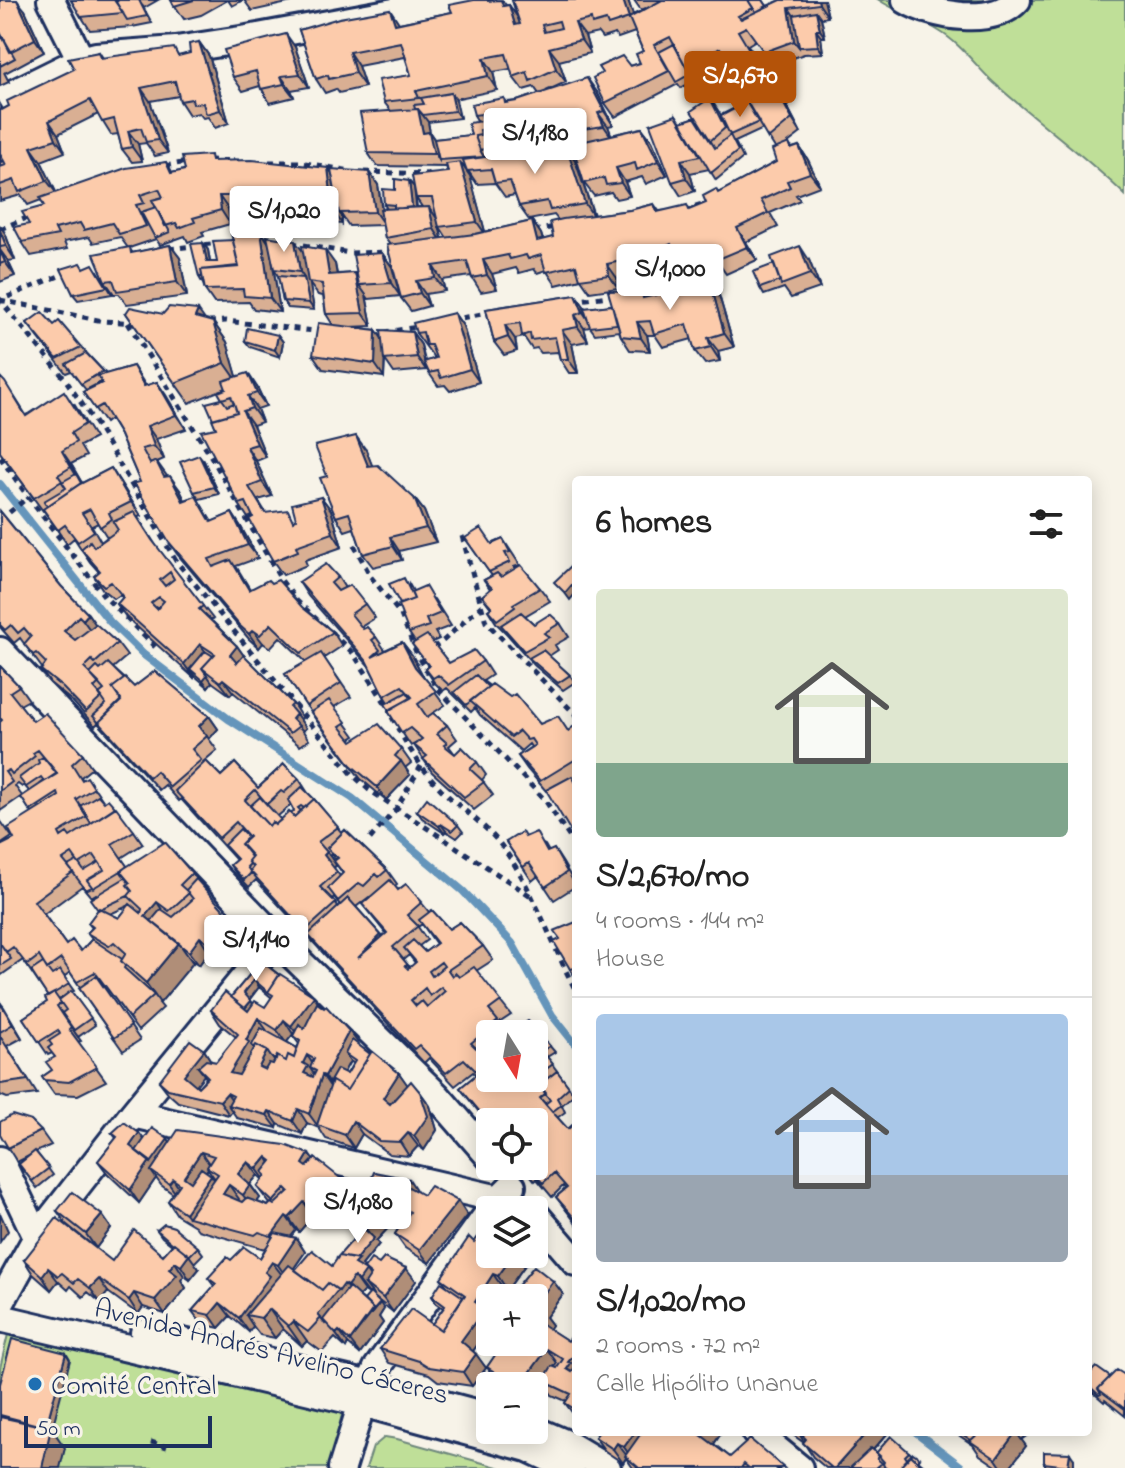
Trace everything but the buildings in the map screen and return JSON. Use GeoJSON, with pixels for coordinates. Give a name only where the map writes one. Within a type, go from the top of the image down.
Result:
{"type":"FeatureCollection","features":[{"type":"Feature","properties":{"kind":"street"},"geometry":{"type":"LineString","coordinates":[[51,0],[81,60]]}},
{"type":"Feature","properties":{"kind":"street"},"geometry":{"type":"LineString","coordinates":[[0,100],[81,60],[108,54],[176,50],[347,9],[459,0]]}},
{"type":"Feature","properties":{"kind":"street"},"geometry":{"type":"LineString","coordinates":[[906,0],[947,15],[989,15],[1012,6],[1017,0]]}},
{"type":"Feature","properties":{"kind":"street"},"geometry":{"type":"LineString","coordinates":[[0,651],[276,939],[407,1065],[476,1141]]}},
{"type":"Feature","properties":{"kind":"street"},"geometry":{"type":"LineString","coordinates":[[0,1301],[37,1237],[276,939]]}},
{"type":"Feature","properties":{"kind":"street"},"geometry":{"type":"LineString","coordinates":[[133,1114],[498,1195],[377,1368],[342,1468]]}},
{"type":"Feature","properties":{"kind":"street"},"geometry":{"type":"LineString","coordinates":[[0,1160],[37,1237]]}},
{"type":"Feature","properties":{"kind":"street"},"geometry":{"type":"LineString","coordinates":[[548,1229],[572,1257]]}},
{"type":"Feature","properties":{"kind":"street","name":"Avenida Andrés Avelino Cáceres"},"geometry":{"type":"LineString","coordinates":[[0,1301],[366,1394],[528,1448],[571,1468]]}},
{"type":"Feature","properties":{"kind":"street","name":"Avenida Andrés Avelino Cáceres"},"geometry":{"type":"LineString","coordinates":[[0,1318],[476,1414]]}},
{"type":"Feature","properties":{"kind":"street"},"geometry":{"type":"LineString","coordinates":[[548,1436],[607,1468]]}},
{"type":"Feature","properties":{"kind":"street"},"geometry":{"type":"LineString","coordinates":[[760,1436],[799,1468]]}},
{"type":"Feature","properties":{"kind":"path"},"geometry":{"type":"LineString","coordinates":[[157,168],[215,159],[241,161]]}},
{"type":"Feature","properties":{"kind":"path"},"geometry":{"type":"LineString","coordinates":[[253,162],[300,162],[387,175],[441,174]]}},
{"type":"Feature","properties":{"kind":"path"},"geometry":{"type":"LineString","coordinates":[[675,213],[702,204]]}},
{"type":"Feature","properties":{"kind":"path"},"geometry":{"type":"LineString","coordinates":[[0,229],[39,213]]}},
{"type":"Feature","properties":{"kind":"path"},"geometry":{"type":"LineString","coordinates":[[525,232],[565,226]]}},
{"type":"Feature","properties":{"kind":"path"},"geometry":{"type":"LineString","coordinates":[[164,250],[230,242]]}},
{"type":"Feature","properties":{"kind":"path"},"geometry":{"type":"LineString","coordinates":[[281,242],[350,253],[405,251]]}},
{"type":"Feature","properties":{"kind":"path"},"geometry":{"type":"LineString","coordinates":[[0,300],[77,270]]}},
{"type":"Feature","properties":{"kind":"path"},"geometry":{"type":"LineString","coordinates":[[631,292],[686,280]]}},
{"type":"Feature","properties":{"kind":"path"},"geometry":{"type":"LineString","coordinates":[[559,303],[619,294]]}},
{"type":"Feature","properties":{"kind":"path"},"geometry":{"type":"LineString","coordinates":[[0,300],[91,318],[142,323]]}},
{"type":"Feature","properties":{"kind":"path"},"geometry":{"type":"LineString","coordinates":[[0,300],[83,404],[163,540],[191,580],[353,775],[396,809],[534,898]]}},
{"type":"Feature","properties":{"kind":"path"},"geometry":{"type":"LineString","coordinates":[[447,321],[504,310]]}},
{"type":"Feature","properties":{"kind":"path"},"geometry":{"type":"LineString","coordinates":[[198,323],[226,321],[328,332]]}},
{"type":"Feature","properties":{"kind":"path"},"geometry":{"type":"LineString","coordinates":[[128,323],[198,434],[281,580],[297,601],[353,653],[383,696],[402,737],[421,766],[503,847],[534,898],[572,982]]}},
{"type":"Feature","properties":{"kind":"path"},"geometry":{"type":"LineString","coordinates":[[361,334],[420,327]]}},
{"type":"Feature","properties":{"kind":"path"},"geometry":{"type":"LineString","coordinates":[[0,457],[105,597],[155,647]]}},
{"type":"Feature","properties":{"kind":"path"},"geometry":{"type":"LineString","coordinates":[[0,520],[28,497]]}},
{"type":"Feature","properties":{"kind":"path"},"geometry":{"type":"LineString","coordinates":[[462,536],[486,622],[572,711]]}},
{"type":"Feature","properties":{"kind":"path"},"geometry":{"type":"LineString","coordinates":[[354,545],[371,577],[401,615],[418,657],[438,689],[545,800],[572,841]]}},
{"type":"Feature","properties":{"kind":"path"},"geometry":{"type":"LineString","coordinates":[[431,648],[482,605]]}},
{"type":"Feature","properties":{"kind":"path"},"geometry":{"type":"LineString","coordinates":[[370,839],[396,809],[421,766]]}},
{"type":"Feature","properties":{"kind":"path"},"geometry":{"type":"LineString","coordinates":[[151,1442],[167,1447]]}},
{"type":"Feature","properties":{"kind":"green space"},"geometry":{"type":"Polygon","coordinates":[[[879,0],[1125,0],[1125,195],[993,82],[947,36],[879,0]]]}},
{"type":"Feature","properties":{"kind":"green space"},"geometry":{"type":"Polygon","coordinates":[[[9,1330],[343,1411],[328,1468],[0,1468],[0,1368],[9,1330]]]}},
{"type":"Feature","properties":{"kind":"green space"},"geometry":{"type":"Polygon","coordinates":[[[385,1437],[501,1468],[366,1468],[373,1447],[385,1437]]]}},
{"type":"Feature","properties":{"kind":"waterway"},"geometry":{"type":"LineString","coordinates":[[0,484],[110,622],[144,655],[230,720],[352,798],[463,891],[512,943],[552,1015],[572,1040]]}},
{"type":"Feature","properties":{"kind":"waterway"},"geometry":{"type":"LineString","coordinates":[[921,1436],[963,1468]]}},
{"type":"Feature","properties":{"kind":"place","name":"Comité Central"},"geometry":{"type":"Point","coordinates":[35,1384]}}]}
